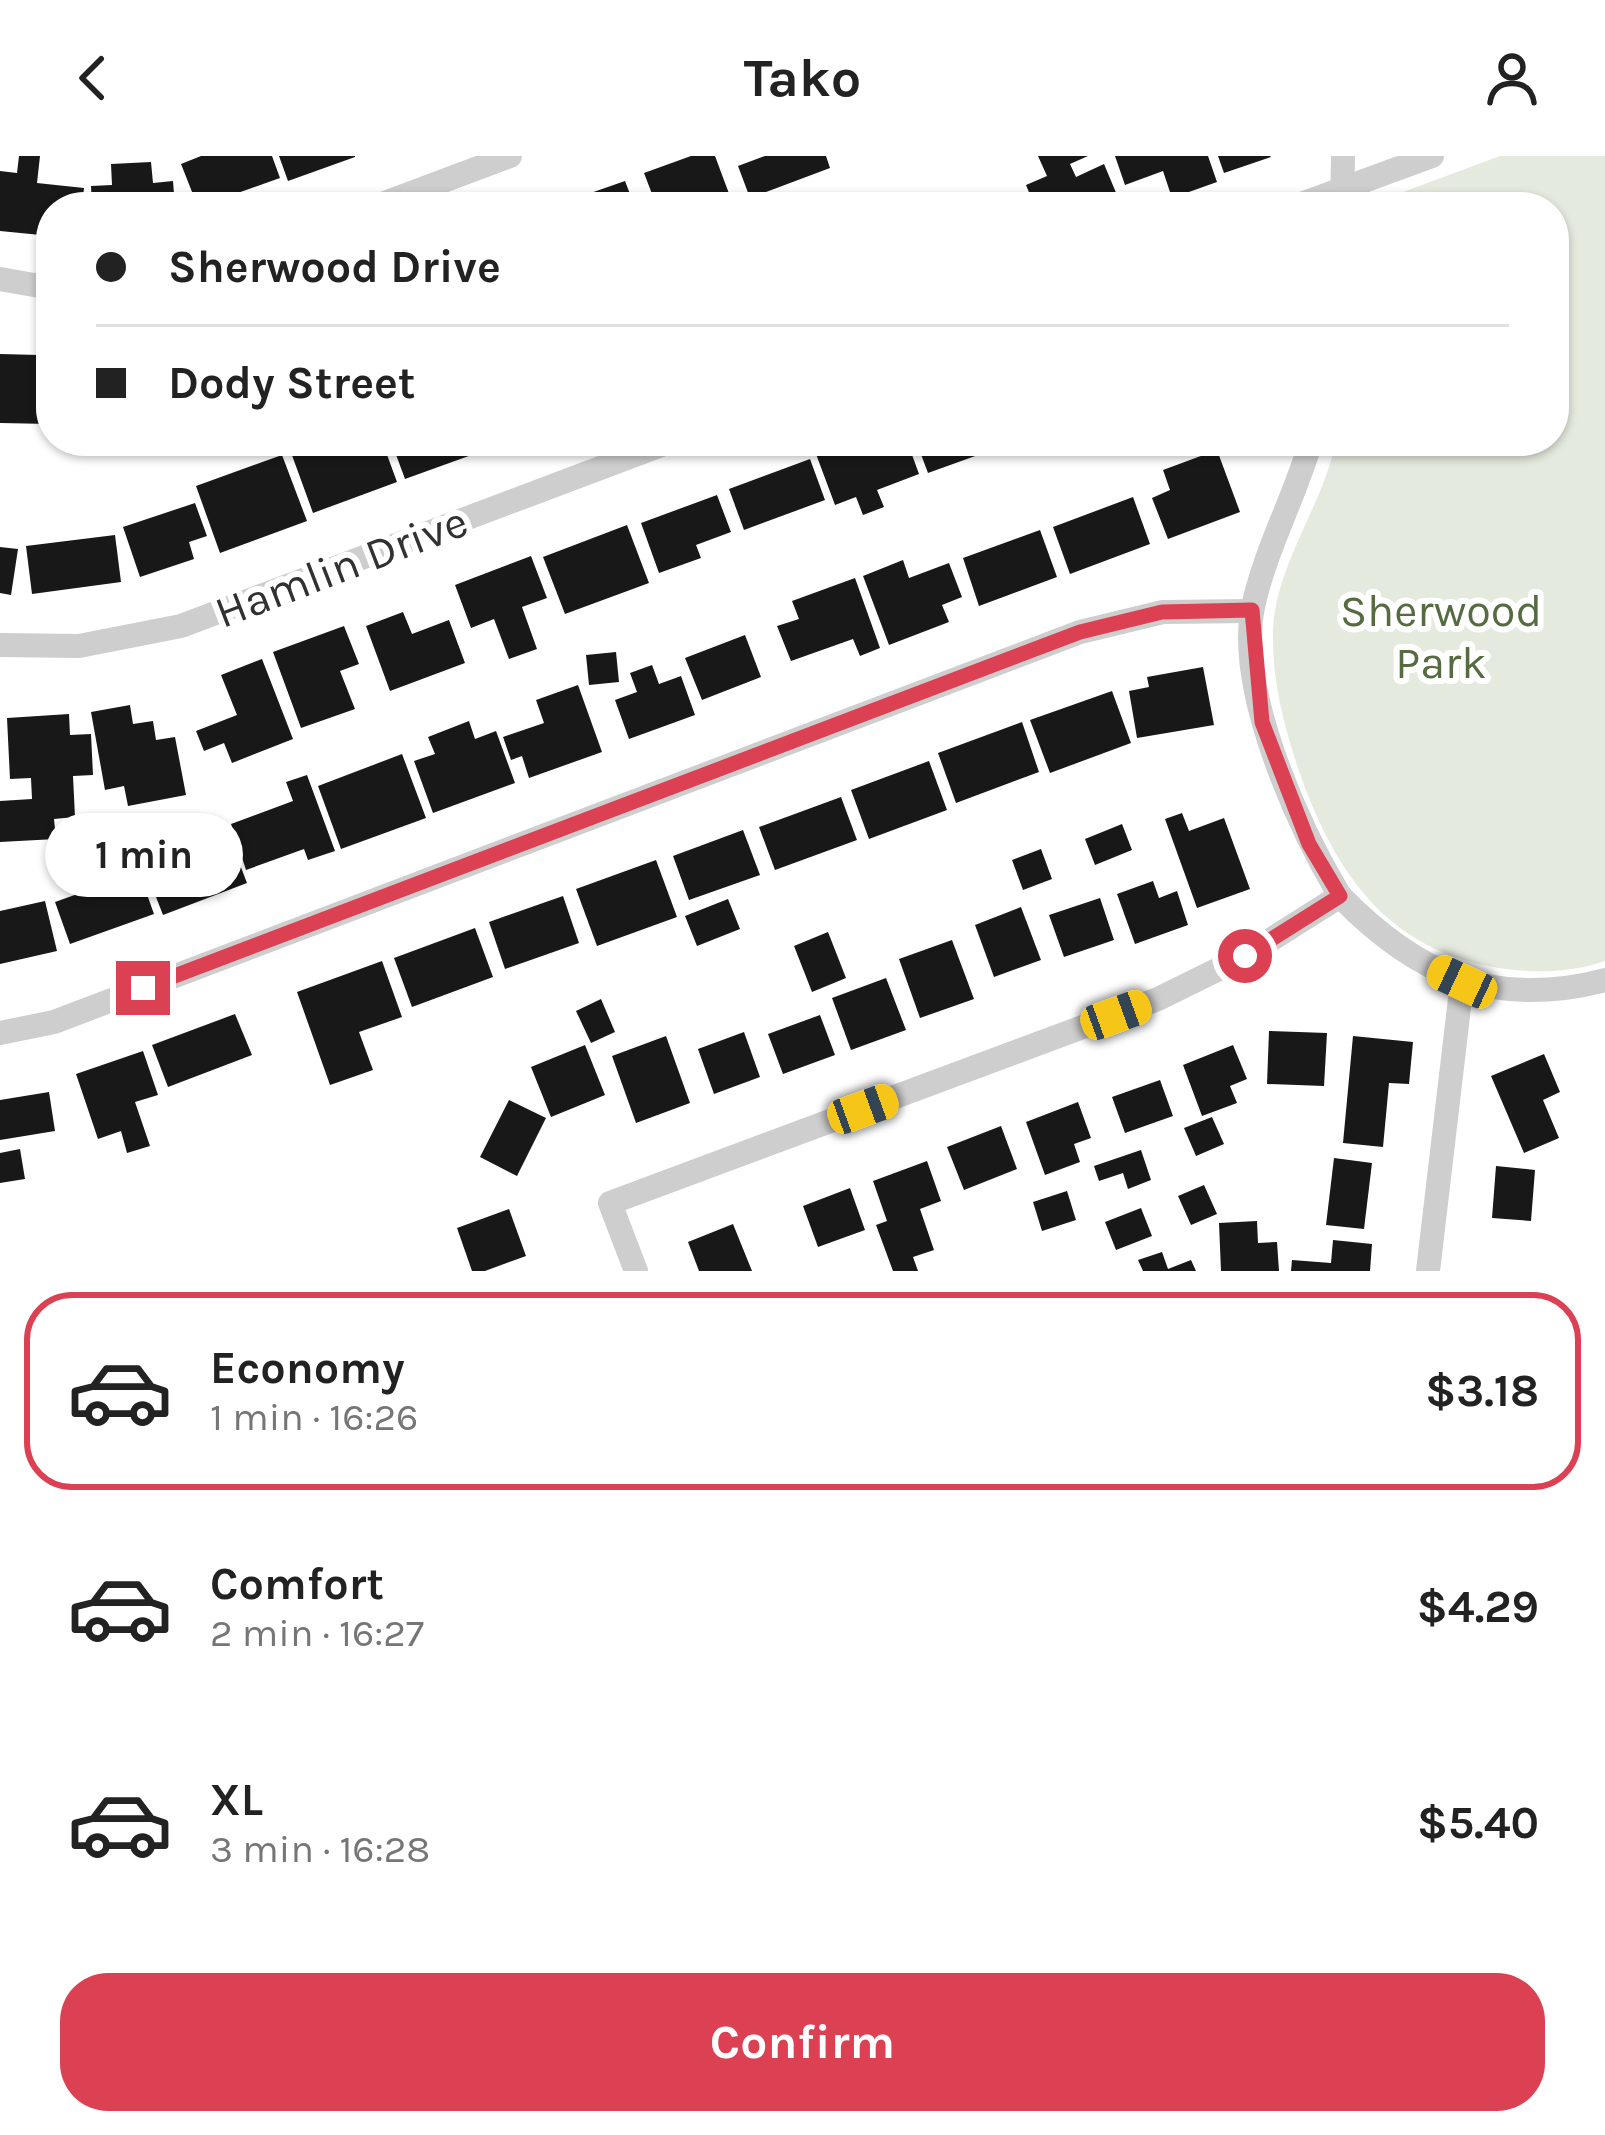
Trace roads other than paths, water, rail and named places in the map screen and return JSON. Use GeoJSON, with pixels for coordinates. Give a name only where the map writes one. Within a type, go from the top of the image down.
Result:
{"type":"FeatureCollection","features":[{"type":"Feature","properties":{"kind":"street"},"geometry":{"type":"LineString","coordinates":[[414,192],[510,156]]}},
{"type":"Feature","properties":{"kind":"street"},"geometry":{"type":"LineString","coordinates":[[1343,156],[1343,192]]}},
{"type":"Feature","properties":{"kind":"street"},"geometry":{"type":"LineString","coordinates":[[1356,192],[1432,156]]}},
{"type":"Feature","properties":{"kind":"street"},"geometry":{"type":"LineString","coordinates":[[0,279],[36,285]]}},
{"type":"Feature","properties":{"kind":"street","name":"Hamlin Drive"},"geometry":{"type":"LineString","coordinates":[[0,645],[79,646],[181,626],[632,456]]}},
{"type":"Feature","properties":{"kind":"street"},"geometry":{"type":"LineString","coordinates":[[1306,456],[1252,610],[1262,722],[1309,844],[1340,896],[1418,962],[1462,982],[1534,992],[1605,980]]}},
{"type":"Feature","properties":{"kind":"street"},"geometry":{"type":"LineString","coordinates":[[0,1034],[54,1022],[1080,632],[1162,612],[1252,610]]}},
{"type":"Feature","properties":{"kind":"street"},"geometry":{"type":"LineString","coordinates":[[636,1271],[610,1203],[1158,999],[1245,956],[1340,896]]}},
{"type":"Feature","properties":{"kind":"street"},"geometry":{"type":"LineString","coordinates":[[1428,1271],[1462,982]]}},
{"type":"Feature","properties":{"kind":"park label","name":"Sherwood Park"},"geometry":{"type":"Point","coordinates":[1441,636]}}]}
